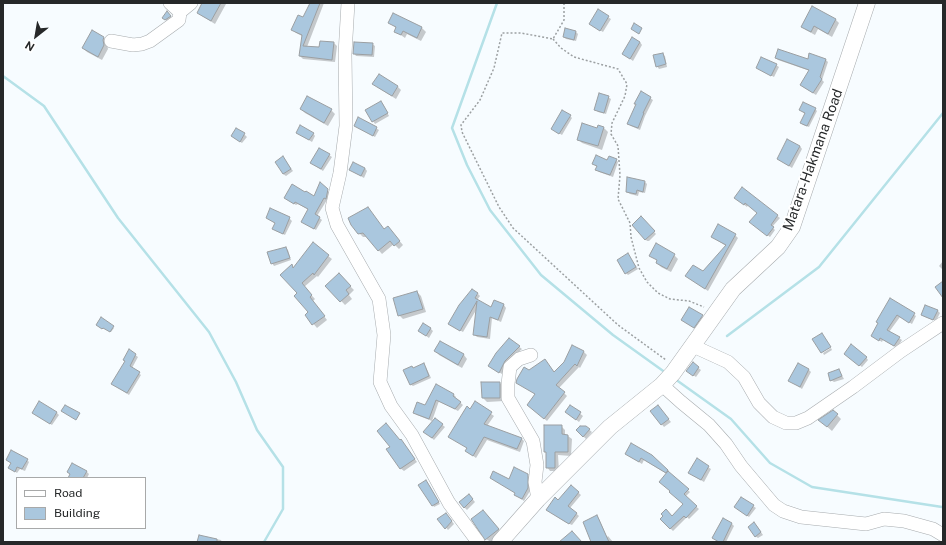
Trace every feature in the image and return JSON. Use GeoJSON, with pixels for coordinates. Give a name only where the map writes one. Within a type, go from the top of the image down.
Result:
{"type":"FeatureCollection","features":[{"type":"Feature","properties":{"kind":"main road","name":"Matara-Hakmana Road"},"geometry":{"type":"LineString","coordinates":[[500,542],[538,499],[610,427],[671,375],[733,290],[778,247],[792,227],[867,3]]}},
{"type":"Feature","properties":{"kind":"street"},"geometry":{"type":"LineString","coordinates":[[170,3],[180,12]]}},
{"type":"Feature","properties":{"kind":"street"},"geometry":{"type":"LineString","coordinates":[[111,41],[133,45],[150,41],[179,20],[180,12],[191,3]]}},
{"type":"Feature","properties":{"kind":"street"},"geometry":{"type":"LineString","coordinates":[[348,3],[345,54],[346,126],[340,173],[332,208],[337,225],[379,299],[384,335],[380,382],[391,406],[412,435],[449,503],[478,542]]}},
{"type":"Feature","properties":{"kind":"street"},"geometry":{"type":"LineString","coordinates":[[693,346],[728,362],[744,378],[759,403],[773,417],[786,423],[796,423],[808,418],[901,351],[943,323]]}},
{"type":"Feature","properties":{"kind":"street"},"geometry":{"type":"LineString","coordinates":[[532,355],[519,359],[510,367],[508,398],[533,440],[537,465],[535,482],[538,499]]}},
{"type":"Feature","properties":{"kind":"street"},"geometry":{"type":"LineString","coordinates":[[671,375],[709,425],[726,444],[741,466],[774,505],[783,511],[800,517],[866,524],[884,519],[904,521],[933,530],[943,535]]}},
{"type":"Feature","properties":{"kind":"path"},"geometry":{"type":"LineString","coordinates":[[553,39],[564,20],[564,3]]}},
{"type":"Feature","properties":{"kind":"path"},"geometry":{"type":"LineString","coordinates":[[671,375],[513,228],[499,207],[462,132],[460,125],[480,100],[494,68],[502,33],[522,33],[553,39],[561,48],[574,57],[618,68],[627,84],[625,96],[612,123],[611,134],[618,146],[620,175],[618,199],[630,223],[631,237],[639,268],[644,277],[658,293],[670,299],[689,301],[717,312]]}},
{"type":"Feature","properties":{"kind":"building"},"geometry":{"type":"Polygon","coordinates":[[[202,3],[221,3],[211,21],[197,13],[202,3]]]}},
{"type":"Feature","properties":{"kind":"building"},"geometry":{"type":"Polygon","coordinates":[[[310,3],[320,3],[303,46],[319,47],[320,41],[334,42],[332,60],[299,56],[302,35],[291,30],[298,15],[303,17],[310,3]]]}},
{"type":"Feature","properties":{"kind":"building"},"geometry":{"type":"Polygon","coordinates":[[[812,6],[836,19],[828,34],[814,26],[811,32],[801,27],[812,6]]]}},
{"type":"Feature","properties":{"kind":"building"},"geometry":{"type":"Polygon","coordinates":[[[598,9],[609,16],[600,31],[589,24],[598,9]]]}},
{"type":"Feature","properties":{"kind":"building"},"geometry":{"type":"Polygon","coordinates":[[[167,11],[171,16],[165,20],[162,18],[167,11]]]}},
{"type":"Feature","properties":{"kind":"building"},"geometry":{"type":"Polygon","coordinates":[[[393,13],[422,27],[417,38],[403,31],[401,35],[394,32],[396,27],[388,23],[393,13]]]}},
{"type":"Feature","properties":{"kind":"building"},"geometry":{"type":"Polygon","coordinates":[[[634,23],[642,28],[639,34],[631,29],[634,23]]]}},
{"type":"Feature","properties":{"kind":"building"},"geometry":{"type":"Polygon","coordinates":[[[565,28],[576,31],[574,40],[563,37],[565,28]]]}},
{"type":"Feature","properties":{"kind":"building"},"geometry":{"type":"Polygon","coordinates":[[[92,30],[104,37],[104,45],[98,57],[82,48],[92,30]]]}},
{"type":"Feature","properties":{"kind":"building"},"geometry":{"type":"Polygon","coordinates":[[[632,37],[640,42],[630,59],[622,54],[632,37]]]}},
{"type":"Feature","properties":{"kind":"building"},"geometry":{"type":"Polygon","coordinates":[[[354,42],[373,43],[372,55],[353,54],[354,42]]]}},
{"type":"Feature","properties":{"kind":"building"},"geometry":{"type":"Polygon","coordinates":[[[778,49],[808,59],[809,53],[826,59],[820,77],[822,79],[813,93],[800,85],[809,70],[775,58],[778,49]]]}},
{"type":"Feature","properties":{"kind":"building"},"geometry":{"type":"Polygon","coordinates":[[[663,53],[666,64],[656,67],[653,55],[663,53]]]}},
{"type":"Feature","properties":{"kind":"building"},"geometry":{"type":"Polygon","coordinates":[[[761,57],[777,64],[771,76],[756,68],[761,57]]]}},
{"type":"Feature","properties":{"kind":"building"},"geometry":{"type":"Polygon","coordinates":[[[379,74],[398,86],[392,96],[372,84],[379,74]]]}},
{"type":"Feature","properties":{"kind":"building"},"geometry":{"type":"Polygon","coordinates":[[[641,91],[651,97],[638,128],[627,124],[636,104],[634,104],[641,91]]]}},
{"type":"Feature","properties":{"kind":"building"},"geometry":{"type":"Polygon","coordinates":[[[599,93],[609,96],[604,113],[594,110],[599,93]]]}},
{"type":"Feature","properties":{"kind":"building"},"geometry":{"type":"Polygon","coordinates":[[[307,96],[332,109],[324,123],[300,109],[307,96]]]}},
{"type":"Feature","properties":{"kind":"building"},"geometry":{"type":"Polygon","coordinates":[[[381,101],[388,113],[372,122],[365,110],[381,101]]]}},
{"type":"Feature","properties":{"kind":"building"},"geometry":{"type":"Polygon","coordinates":[[[803,102],[816,108],[807,126],[800,123],[805,113],[799,110],[803,102]]]}},
{"type":"Feature","properties":{"kind":"building"},"geometry":{"type":"Polygon","coordinates":[[[562,110],[571,115],[559,134],[551,129],[562,110]]]}},
{"type":"Feature","properties":{"kind":"building"},"geometry":{"type":"Polygon","coordinates":[[[358,117],[377,127],[373,136],[354,126],[358,117]]]}},
{"type":"Feature","properties":{"kind":"building"},"geometry":{"type":"Polygon","coordinates":[[[582,123],[597,128],[598,125],[604,127],[598,146],[577,140],[582,123]]]}},
{"type":"Feature","properties":{"kind":"building"},"geometry":{"type":"Polygon","coordinates":[[[300,125],[314,133],[309,140],[296,133],[300,125]]]}},
{"type":"Feature","properties":{"kind":"building"},"geometry":{"type":"Polygon","coordinates":[[[236,128],[245,133],[240,142],[231,136],[236,128]]]}},
{"type":"Feature","properties":{"kind":"building"},"geometry":{"type":"Polygon","coordinates":[[[787,139],[800,146],[789,166],[777,159],[787,139]]]}},
{"type":"Feature","properties":{"kind":"building"},"geometry":{"type":"Polygon","coordinates":[[[319,148],[330,154],[321,169],[310,163],[319,148]]]}},
{"type":"Feature","properties":{"kind":"building"},"geometry":{"type":"Polygon","coordinates":[[[596,155],[607,160],[609,156],[617,159],[610,175],[595,170],[597,166],[592,164],[596,155]]]}},
{"type":"Feature","properties":{"kind":"building"},"geometry":{"type":"Polygon","coordinates":[[[283,156],[291,169],[283,174],[275,162],[283,156]]]}},
{"type":"Feature","properties":{"kind":"building"},"geometry":{"type":"Polygon","coordinates":[[[353,162],[365,168],[361,176],[349,170],[353,162]]]}},
{"type":"Feature","properties":{"kind":"building"},"geometry":{"type":"Polygon","coordinates":[[[627,177],[645,181],[643,192],[637,190],[636,194],[626,192],[627,177]]]}},
{"type":"Feature","properties":{"kind":"building"},"geometry":{"type":"Polygon","coordinates":[[[320,182],[328,189],[326,199],[324,198],[315,214],[320,217],[314,229],[301,222],[308,209],[295,202],[294,204],[284,198],[292,184],[314,196],[320,182]]]}},
{"type":"Feature","properties":{"kind":"building"},"geometry":{"type":"Polygon","coordinates":[[[742,187],[778,215],[771,225],[774,227],[767,236],[749,222],[757,213],[745,203],[744,205],[734,198],[742,187]]]}},
{"type":"Feature","properties":{"kind":"building"},"geometry":{"type":"Polygon","coordinates":[[[368,207],[384,229],[388,226],[400,241],[394,246],[390,241],[378,251],[363,233],[358,234],[351,225],[348,218],[368,207]]]}},
{"type":"Feature","properties":{"kind":"building"},"geometry":{"type":"Polygon","coordinates":[[[270,208],[290,217],[283,234],[272,229],[275,223],[266,218],[270,208]]]}},
{"type":"Feature","properties":{"kind":"building"},"geometry":{"type":"Polygon","coordinates":[[[641,216],[655,231],[645,240],[632,225],[641,216]]]}},
{"type":"Feature","properties":{"kind":"building"},"geometry":{"type":"Polygon","coordinates":[[[718,224],[736,234],[705,289],[685,276],[693,265],[703,271],[726,245],[711,237],[718,224]]]}},
{"type":"Feature","properties":{"kind":"building"},"geometry":{"type":"Polygon","coordinates":[[[313,242],[329,255],[314,275],[313,273],[302,283],[312,295],[310,297],[325,316],[312,325],[305,315],[308,312],[294,296],[297,293],[280,275],[292,264],[293,268],[313,242]]]}},
{"type":"Feature","properties":{"kind":"building"},"geometry":{"type":"Polygon","coordinates":[[[656,243],[675,254],[667,269],[656,263],[657,260],[649,256],[656,243]]]}},
{"type":"Feature","properties":{"kind":"building"},"geometry":{"type":"Polygon","coordinates":[[[286,247],[290,258],[271,264],[267,252],[286,247]]]}},
{"type":"Feature","properties":{"kind":"building"},"geometry":{"type":"Polygon","coordinates":[[[628,253],[636,267],[625,274],[617,260],[628,253]]]}},
{"type":"Feature","properties":{"kind":"building"},"geometry":{"type":"Polygon","coordinates":[[[339,273],[351,286],[346,290],[349,294],[340,302],[325,286],[339,273]]]}},
{"type":"Feature","properties":{"kind":"building"},"geometry":{"type":"Polygon","coordinates":[[[943,281],[943,298],[935,287],[943,281]]]}},
{"type":"Feature","properties":{"kind":"building"},"geometry":{"type":"Polygon","coordinates":[[[472,289],[478,293],[475,298],[491,307],[494,300],[504,304],[498,320],[490,317],[487,337],[473,335],[477,301],[460,331],[448,324],[459,305],[472,289]]]}},
{"type":"Feature","properties":{"kind":"building"},"geometry":{"type":"Polygon","coordinates":[[[417,291],[423,309],[398,316],[393,298],[417,291]]]}},
{"type":"Feature","properties":{"kind":"building"},"geometry":{"type":"Polygon","coordinates":[[[890,298],[915,313],[909,323],[897,315],[887,330],[900,337],[894,346],[880,338],[879,341],[871,336],[878,323],[876,322],[890,298]]]}},
{"type":"Feature","properties":{"kind":"building"},"geometry":{"type":"Polygon","coordinates":[[[925,305],[938,310],[933,320],[921,315],[925,305]]]}},
{"type":"Feature","properties":{"kind":"building"},"geometry":{"type":"Polygon","coordinates":[[[689,307],[703,315],[694,328],[681,320],[689,307]]]}},
{"type":"Feature","properties":{"kind":"building"},"geometry":{"type":"Polygon","coordinates":[[[101,317],[114,326],[110,332],[96,325],[101,317]]]}},
{"type":"Feature","properties":{"kind":"building"},"geometry":{"type":"Polygon","coordinates":[[[423,323],[431,328],[426,336],[418,331],[423,323]]]}},
{"type":"Feature","properties":{"kind":"building"},"geometry":{"type":"Polygon","coordinates":[[[822,333],[831,347],[821,353],[812,339],[822,333]]]}},
{"type":"Feature","properties":{"kind":"building"},"geometry":{"type":"Polygon","coordinates":[[[509,338],[520,346],[505,361],[499,373],[488,366],[496,353],[509,338]]]}},
{"type":"Feature","properties":{"kind":"building"},"geometry":{"type":"Polygon","coordinates":[[[440,341],[464,354],[458,365],[434,351],[440,341]]]}},
{"type":"Feature","properties":{"kind":"building"},"geometry":{"type":"Polygon","coordinates":[[[851,344],[867,357],[859,366],[844,354],[851,344]]]}},
{"type":"Feature","properties":{"kind":"building"},"geometry":{"type":"Polygon","coordinates":[[[572,345],[584,351],[577,366],[575,364],[556,385],[565,392],[544,419],[527,405],[535,394],[516,383],[517,379],[524,367],[529,370],[545,359],[554,372],[564,362],[572,345]]]}},
{"type":"Feature","properties":{"kind":"building"},"geometry":{"type":"Polygon","coordinates":[[[129,349],[136,354],[130,366],[140,372],[127,393],[111,384],[125,361],[123,360],[129,349]]]}},
{"type":"Feature","properties":{"kind":"building"},"geometry":{"type":"Polygon","coordinates":[[[693,362],[699,367],[693,376],[686,371],[693,362]]]}},
{"type":"Feature","properties":{"kind":"building"},"geometry":{"type":"Polygon","coordinates":[[[424,363],[429,376],[410,385],[403,370],[412,366],[413,368],[424,363]]]}},
{"type":"Feature","properties":{"kind":"building"},"geometry":{"type":"Polygon","coordinates":[[[798,363],[809,369],[800,387],[788,381],[798,363]]]}},
{"type":"Feature","properties":{"kind":"building"},"geometry":{"type":"Polygon","coordinates":[[[839,369],[842,376],[830,381],[828,373],[839,369]]]}},
{"type":"Feature","properties":{"kind":"building"},"geometry":{"type":"Polygon","coordinates":[[[481,382],[500,382],[500,398],[482,398],[481,382]]]}},
{"type":"Feature","properties":{"kind":"building"},"geometry":{"type":"Polygon","coordinates":[[[436,384],[454,394],[453,396],[461,402],[455,409],[436,400],[429,419],[413,413],[417,402],[425,405],[436,384]]]}},
{"type":"Feature","properties":{"kind":"building"},"geometry":{"type":"Polygon","coordinates":[[[39,401],[57,412],[50,424],[32,413],[39,401]]]}},
{"type":"Feature","properties":{"kind":"building"},"geometry":{"type":"Polygon","coordinates":[[[475,401],[492,412],[484,424],[522,438],[517,449],[484,437],[473,456],[465,451],[467,448],[448,437],[467,406],[470,409],[475,401]]]}},
{"type":"Feature","properties":{"kind":"building"},"geometry":{"type":"Polygon","coordinates":[[[65,405],[80,413],[76,420],[61,411],[65,405]]]}},
{"type":"Feature","properties":{"kind":"building"},"geometry":{"type":"Polygon","coordinates":[[[570,405],[581,412],[576,420],[565,412],[570,405]]]}},
{"type":"Feature","properties":{"kind":"building"},"geometry":{"type":"Polygon","coordinates":[[[658,405],[669,419],[661,425],[650,411],[658,405]]]}},
{"type":"Feature","properties":{"kind":"building"},"geometry":{"type":"Polygon","coordinates":[[[833,410],[838,414],[827,427],[818,420],[833,410]]]}},
{"type":"Feature","properties":{"kind":"building"},"geometry":{"type":"Polygon","coordinates":[[[435,418],[443,424],[432,438],[423,432],[435,418]]]}},
{"type":"Feature","properties":{"kind":"building"},"geometry":{"type":"Polygon","coordinates":[[[386,423],[400,440],[401,439],[415,459],[400,469],[386,449],[390,447],[377,431],[386,423]]]}},
{"type":"Feature","properties":{"kind":"building"},"geometry":{"type":"Polygon","coordinates":[[[544,425],[562,425],[562,434],[568,435],[568,452],[555,452],[555,468],[546,468],[546,452],[544,452],[544,425]]]}},
{"type":"Feature","properties":{"kind":"building"},"geometry":{"type":"Polygon","coordinates":[[[580,426],[586,426],[590,429],[583,437],[576,430],[580,426]]]}},
{"type":"Feature","properties":{"kind":"building"},"geometry":{"type":"Polygon","coordinates":[[[631,443],[652,455],[668,470],[666,473],[641,458],[639,462],[625,454],[631,443]]]}},
{"type":"Feature","properties":{"kind":"building"},"geometry":{"type":"Polygon","coordinates":[[[11,450],[28,459],[22,469],[17,467],[15,472],[8,468],[11,463],[6,460],[11,450]]]}},
{"type":"Feature","properties":{"kind":"building"},"geometry":{"type":"Polygon","coordinates":[[[697,458],[709,466],[701,480],[688,473],[697,458]]]}},
{"type":"Feature","properties":{"kind":"building"},"geometry":{"type":"Polygon","coordinates":[[[72,463],[87,471],[84,477],[68,477],[70,474],[67,472],[72,463]]]}},
{"type":"Feature","properties":{"kind":"building"},"geometry":{"type":"Polygon","coordinates":[[[514,467],[528,474],[528,488],[522,499],[490,478],[493,471],[509,479],[514,467]]]}},
{"type":"Feature","properties":{"kind":"building"},"geometry":{"type":"Polygon","coordinates":[[[668,471],[689,489],[684,494],[697,506],[686,518],[684,516],[670,529],[660,519],[663,516],[661,514],[666,509],[672,516],[683,504],[659,482],[668,471]]]}},
{"type":"Feature","properties":{"kind":"building"},"geometry":{"type":"Polygon","coordinates":[[[426,480],[439,502],[432,506],[418,485],[426,480]]]}},
{"type":"Feature","properties":{"kind":"building"},"geometry":{"type":"Polygon","coordinates":[[[571,485],[579,492],[568,506],[577,513],[569,524],[546,510],[555,497],[558,500],[571,485]]]}},
{"type":"Feature","properties":{"kind":"building"},"geometry":{"type":"Polygon","coordinates":[[[469,494],[473,499],[464,508],[459,502],[469,494]]]}},
{"type":"Feature","properties":{"kind":"building"},"geometry":{"type":"Polygon","coordinates":[[[741,497],[754,505],[747,516],[734,507],[741,497]]]}},
{"type":"Feature","properties":{"kind":"building"},"geometry":{"type":"Polygon","coordinates":[[[483,510],[499,529],[485,540],[471,519],[483,510]]]}},
{"type":"Feature","properties":{"kind":"building"},"geometry":{"type":"Polygon","coordinates":[[[446,513],[452,521],[445,529],[437,519],[446,513]]]}},
{"type":"Feature","properties":{"kind":"building"},"geometry":{"type":"Polygon","coordinates":[[[597,515],[609,542],[591,542],[583,522],[597,515]]]}},
{"type":"Feature","properties":{"kind":"building"},"geometry":{"type":"Polygon","coordinates":[[[723,518],[732,523],[723,542],[719,542],[712,538],[723,518]]]}},
{"type":"Feature","properties":{"kind":"building"},"geometry":{"type":"Polygon","coordinates":[[[754,522],[761,532],[755,537],[748,527],[754,522]]]}},
{"type":"Feature","properties":{"kind":"building"},"geometry":{"type":"Polygon","coordinates":[[[572,531],[582,542],[559,542],[572,531]]]}},
{"type":"Feature","properties":{"kind":"building"},"geometry":{"type":"Polygon","coordinates":[[[199,535],[217,539],[217,542],[197,542],[199,535]]]}},
{"type":"Feature","properties":{"kind":"waterway"},"geometry":{"type":"LineString","coordinates":[[497,3],[452,128],[467,165],[490,210],[541,275],[613,335],[666,373]]}},
{"type":"Feature","properties":{"kind":"waterway"},"geometry":{"type":"LineString","coordinates":[[3,76],[44,106],[118,218],[209,332],[236,382],[257,430],[283,467],[283,509],[264,542]]}},
{"type":"Feature","properties":{"kind":"waterway"},"geometry":{"type":"LineString","coordinates":[[727,336],[819,267],[943,113]]}},
{"type":"Feature","properties":{"kind":"waterway"},"geometry":{"type":"LineString","coordinates":[[675,379],[731,419],[770,463],[812,487],[942,507]]}}]}
